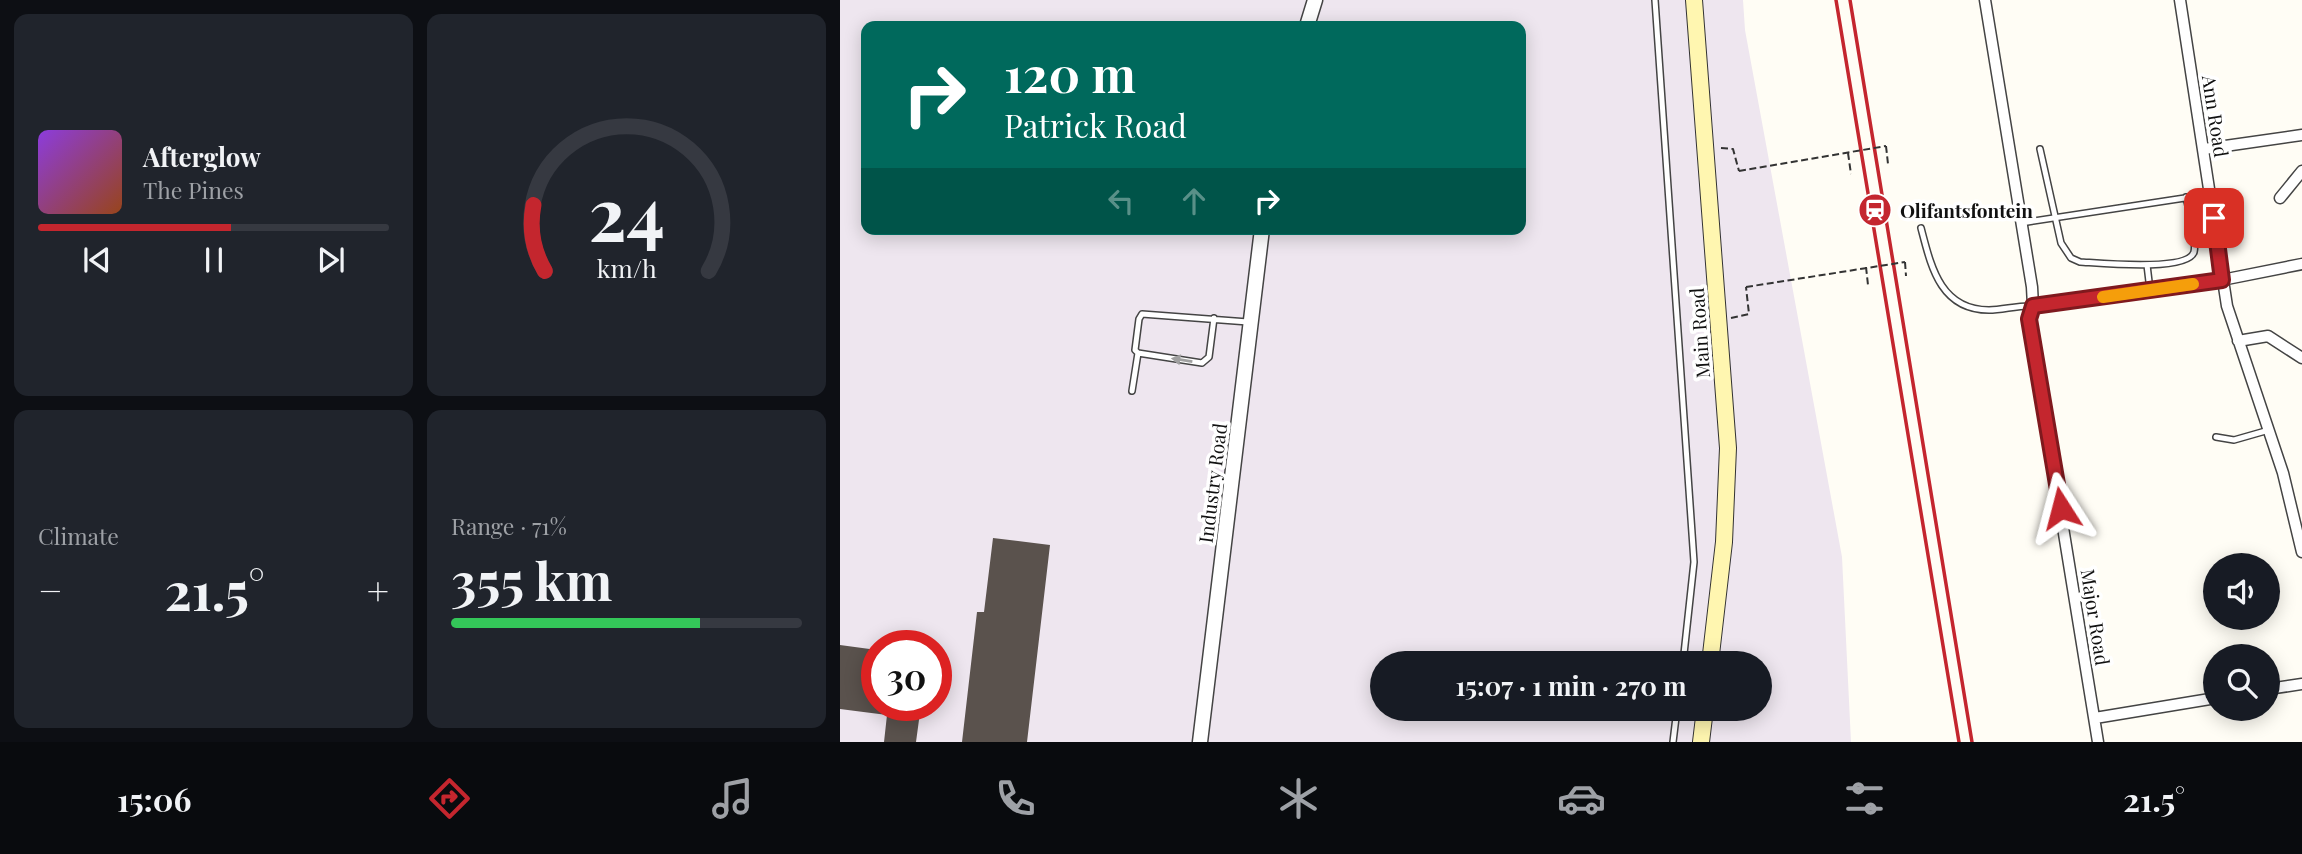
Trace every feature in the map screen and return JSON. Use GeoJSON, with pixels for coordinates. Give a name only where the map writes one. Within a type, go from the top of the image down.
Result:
{"type":"FeatureCollection","features":[{"type":"Feature","properties":{"kind":"main road","name":"Main Road"},"geometry":{"type":"LineString","coordinates":[[1694,0],[1720,321],[1728,476],[1723,561],[1712,651]]}},
{"type":"Feature","properties":{"kind":"main road"},"geometry":{"type":"LineString","coordinates":[[1701,742],[1704,721]]}},
{"type":"Feature","properties":{"kind":"street"},"geometry":{"type":"LineString","coordinates":[[1309,21],[1315,0]]}},
{"type":"Feature","properties":{"kind":"street","name":"Major Road"},"geometry":{"type":"LineString","coordinates":[[1985,0],[2033,306],[2029,319],[2098,742]]}},
{"type":"Feature","properties":{"kind":"street","name":"Ann Road"},"geometry":{"type":"LineString","coordinates":[[2180,0],[2222,280],[2230,317],[2269,430],[2294,513],[2302,552]]}},
{"type":"Feature","properties":{"kind":"street"},"geometry":{"type":"LineString","coordinates":[[2204,149],[2302,135]]}},
{"type":"Feature","properties":{"kind":"street"},"geometry":{"type":"LineString","coordinates":[[2280,198],[2302,171]]}},
{"type":"Feature","properties":{"kind":"street","name":"Industry Road"},"geometry":{"type":"LineString","coordinates":[[1200,742],[1261,235]]}},
{"type":"Feature","properties":{"kind":"street"},"geometry":{"type":"LineString","coordinates":[[2033,306],[2222,280],[2296,265],[2302,271]]}},
{"type":"Feature","properties":{"kind":"street"},"geometry":{"type":"LineString","coordinates":[[2238,341],[2268,336],[2302,358]]}},
{"type":"Feature","properties":{"kind":"street"},"geometry":{"type":"LineString","coordinates":[[2280,687],[2302,684]]}},
{"type":"Feature","properties":{"kind":"street"},"geometry":{"type":"LineString","coordinates":[[2095,718],[2203,700]]}},
{"type":"Feature","properties":{"kind":"lane"},"geometry":{"type":"LineString","coordinates":[[1655,0],[1695,562],[1684,651]]}},
{"type":"Feature","properties":{"kind":"lane"},"geometry":{"type":"LineString","coordinates":[[2040,149],[2063,248],[2075,261],[2147,265],[2185,261],[2194,252],[2186,197]]}},
{"type":"Feature","properties":{"kind":"lane"},"geometry":{"type":"LineString","coordinates":[[2021,223],[2211,194]]}},
{"type":"Feature","properties":{"kind":"lane"},"geometry":{"type":"LineString","coordinates":[[1921,228],[1932,271],[1951,297],[1969,306],[1988,310],[2033,306]]}},
{"type":"Feature","properties":{"kind":"lane"},"geometry":{"type":"LineString","coordinates":[[2147,265],[2150,290]]}},
{"type":"Feature","properties":{"kind":"lane"},"geometry":{"type":"LineString","coordinates":[[1132,391],[1138,353],[1134,345],[1142,314],[1251,323]]}},
{"type":"Feature","properties":{"kind":"lane"},"geometry":{"type":"LineString","coordinates":[[1138,353],[1202,363],[1209,357],[1213,318]]}},
{"type":"Feature","properties":{"kind":"lane"},"geometry":{"type":"LineString","coordinates":[[2216,437],[2234,440],[2269,430]]}},
{"type":"Feature","properties":{"kind":"lane"},"geometry":{"type":"LineString","coordinates":[[1673,742],[1676,721]]}},
{"type":"Feature","properties":{"kind":"path"},"geometry":{"type":"LineString","coordinates":[[1733,149],[1739,171],[1886,146],[1888,164]]}},
{"type":"Feature","properties":{"kind":"path"},"geometry":{"type":"LineString","coordinates":[[1848,153],[1851,174]]}},
{"type":"Feature","properties":{"kind":"path"},"geometry":{"type":"LineString","coordinates":[[1720,321],[1749,314],[1746,287],[1905,262],[1906,276]]}},
{"type":"Feature","properties":{"kind":"path"},"geometry":{"type":"LineString","coordinates":[[1866,267],[1868,285]]}},
{"type":"Feature","properties":{"kind":"shaded area"},"geometry":{"type":"Polygon","coordinates":[[[840,0],[1743,0],[1745,30],[1842,557],[1851,742],[840,742],[840,0]]]}},
{"type":"Feature","properties":{"kind":"building"},"geometry":{"type":"Polygon","coordinates":[[[993,538],[1050,545],[1027,742],[962,742],[977,612],[984,612],[993,538]]]}},
{"type":"Feature","properties":{"kind":"building"},"geometry":{"type":"Polygon","coordinates":[[[840,645],[861,648],[861,712],[840,709],[840,645]]]}},
{"type":"Feature","properties":{"kind":"building"},"geometry":{"type":"Polygon","coordinates":[[[886,721],[919,721],[916,742],[884,742],[886,721]]]}},
{"type":"Feature","properties":{"kind":"railway"},"geometry":{"type":"LineString","coordinates":[[1836,0],[1959,742]]}},
{"type":"Feature","properties":{"kind":"railway"},"geometry":{"type":"LineString","coordinates":[[1850,0],[1972,742]]}},
{"type":"Feature","properties":{"kind":"slow traffic"},"geometry":{"type":"LineString","coordinates":[[2103,297],[2193,284]]}},
{"type":"Feature","properties":{"kind":"place","name":"Olifantsfontein"},"geometry":{"type":"Point","coordinates":[1875,210]}},
{"type":"Feature","properties":{"kind":"route"},"geometry":{"type":"LineString","coordinates":[[2061,508],[2029,319],[2033,306],[2222,280],[2214,218]]}}]}
